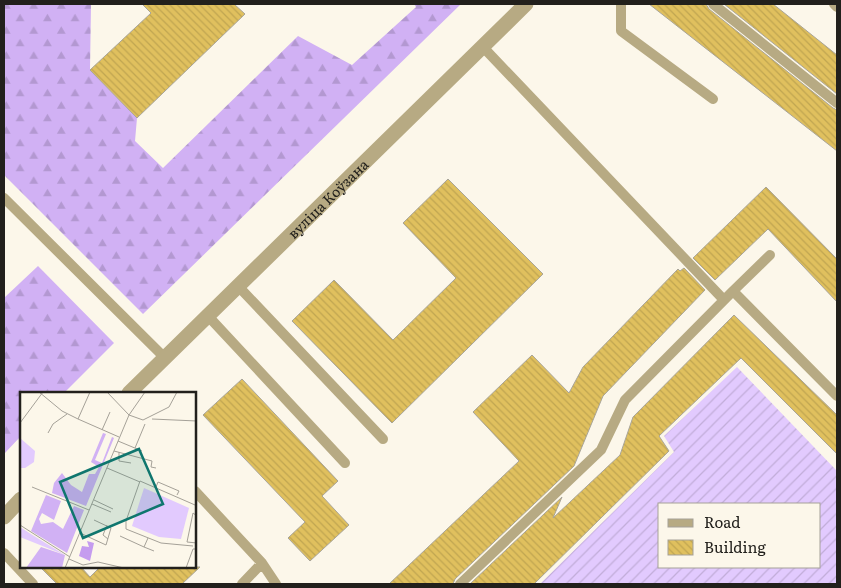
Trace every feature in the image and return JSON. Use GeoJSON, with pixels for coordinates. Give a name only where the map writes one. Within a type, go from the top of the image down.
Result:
{"type":"FeatureCollection","features":[{"type":"Feature","properties":{"kind":"street","name":"вуліца Коўзана"},"geometry":{"type":"LineString","coordinates":[[130,392],[526,4]]}},
{"type":"Feature","properties":{"kind":"street"},"geometry":{"type":"LineString","coordinates":[[4,517],[20,500]]}},
{"type":"Feature","properties":{"kind":"lane"},"geometry":{"type":"LineString","coordinates":[[621,4],[620,31],[713,99]]}},
{"type":"Feature","properties":{"kind":"lane"},"geometry":{"type":"LineString","coordinates":[[713,4],[837,103]]}},
{"type":"Feature","properties":{"kind":"lane"},"geometry":{"type":"LineString","coordinates":[[834,4],[837,7]]}},
{"type":"Feature","properties":{"kind":"lane"},"geometry":{"type":"LineString","coordinates":[[482,46],[724,300]]}},
{"type":"Feature","properties":{"kind":"lane"},"geometry":{"type":"LineString","coordinates":[[4,198],[165,358]]}},
{"type":"Feature","properties":{"kind":"lane"},"geometry":{"type":"LineString","coordinates":[[460,584],[601,450],[625,400],[770,255]]}},
{"type":"Feature","properties":{"kind":"lane"},"geometry":{"type":"LineString","coordinates":[[238,286],[383,439]]}},
{"type":"Feature","properties":{"kind":"lane"},"geometry":{"type":"LineString","coordinates":[[733,291],[837,396]]}},
{"type":"Feature","properties":{"kind":"lane"},"geometry":{"type":"LineString","coordinates":[[208,316],[345,463]]}},
{"type":"Feature","properties":{"kind":"lane"},"geometry":{"type":"LineString","coordinates":[[196,492],[262,563],[276,584]]}},
{"type":"Feature","properties":{"kind":"lane"},"geometry":{"type":"LineString","coordinates":[[4,553],[33,584]]}},
{"type":"Feature","properties":{"kind":"lane"},"geometry":{"type":"LineString","coordinates":[[242,584],[262,563]]}},
{"type":"Feature","properties":{"kind":"green space"},"geometry":{"type":"Polygon","coordinates":[[[4,4],[91,4],[90,70],[137,118],[135,141],[163,168],[298,36],[352,65],[416,7],[414,4],[461,4],[143,314],[4,175],[4,4]]]}},
{"type":"Feature","properties":{"kind":"green space"},"geometry":{"type":"Polygon","coordinates":[[[38,266],[114,343],[65,392],[20,392],[20,437],[4,454],[4,298],[38,266]]]}},
{"type":"Feature","properties":{"kind":"shaded area"},"geometry":{"type":"Polygon","coordinates":[[[737,367],[837,471],[837,584],[540,584],[674,452],[664,436],[737,367]]]}},
{"type":"Feature","properties":{"kind":"building"},"geometry":{"type":"Polygon","coordinates":[[[142,4],[234,4],[245,14],[137,118],[90,70],[151,13],[142,4]]]}},
{"type":"Feature","properties":{"kind":"building"},"geometry":{"type":"Polygon","coordinates":[[[649,4],[706,4],[709,9],[837,110],[837,151],[649,4]]]}},
{"type":"Feature","properties":{"kind":"building"},"geometry":{"type":"Polygon","coordinates":[[[724,4],[773,4],[837,55],[837,94],[724,4]]]}},
{"type":"Feature","properties":{"kind":"building"},"geometry":{"type":"Polygon","coordinates":[[[448,179],[543,274],[392,423],[292,321],[334,280],[393,340],[456,278],[403,223],[448,179]]]}},
{"type":"Feature","properties":{"kind":"building"},"geometry":{"type":"Polygon","coordinates":[[[766,187],[837,259],[837,302],[768,229],[715,280],[693,258],[766,187]]]}},
{"type":"Feature","properties":{"kind":"building"},"geometry":{"type":"Polygon","coordinates":[[[684,268],[705,290],[603,396],[574,466],[455,579],[453,584],[389,584],[519,461],[473,412],[532,355],[569,393],[583,367],[678,269],[680,271],[684,268]]]}},
{"type":"Feature","properties":{"kind":"building"},"geometry":{"type":"Polygon","coordinates":[[[734,315],[837,415],[837,454],[741,358],[659,436],[669,451],[534,584],[470,584],[562,497],[553,518],[620,455],[633,417],[734,315]]]}},
{"type":"Feature","properties":{"kind":"building"},"geometry":{"type":"Polygon","coordinates":[[[242,379],[338,481],[322,496],[349,525],[310,561],[288,538],[305,522],[203,415],[242,379]]]}},
{"type":"Feature","properties":{"kind":"building"},"geometry":{"type":"Polygon","coordinates":[[[200,567],[182,584],[57,584],[41,568],[82,568],[90,577],[99,568],[200,567]]]}}]}
